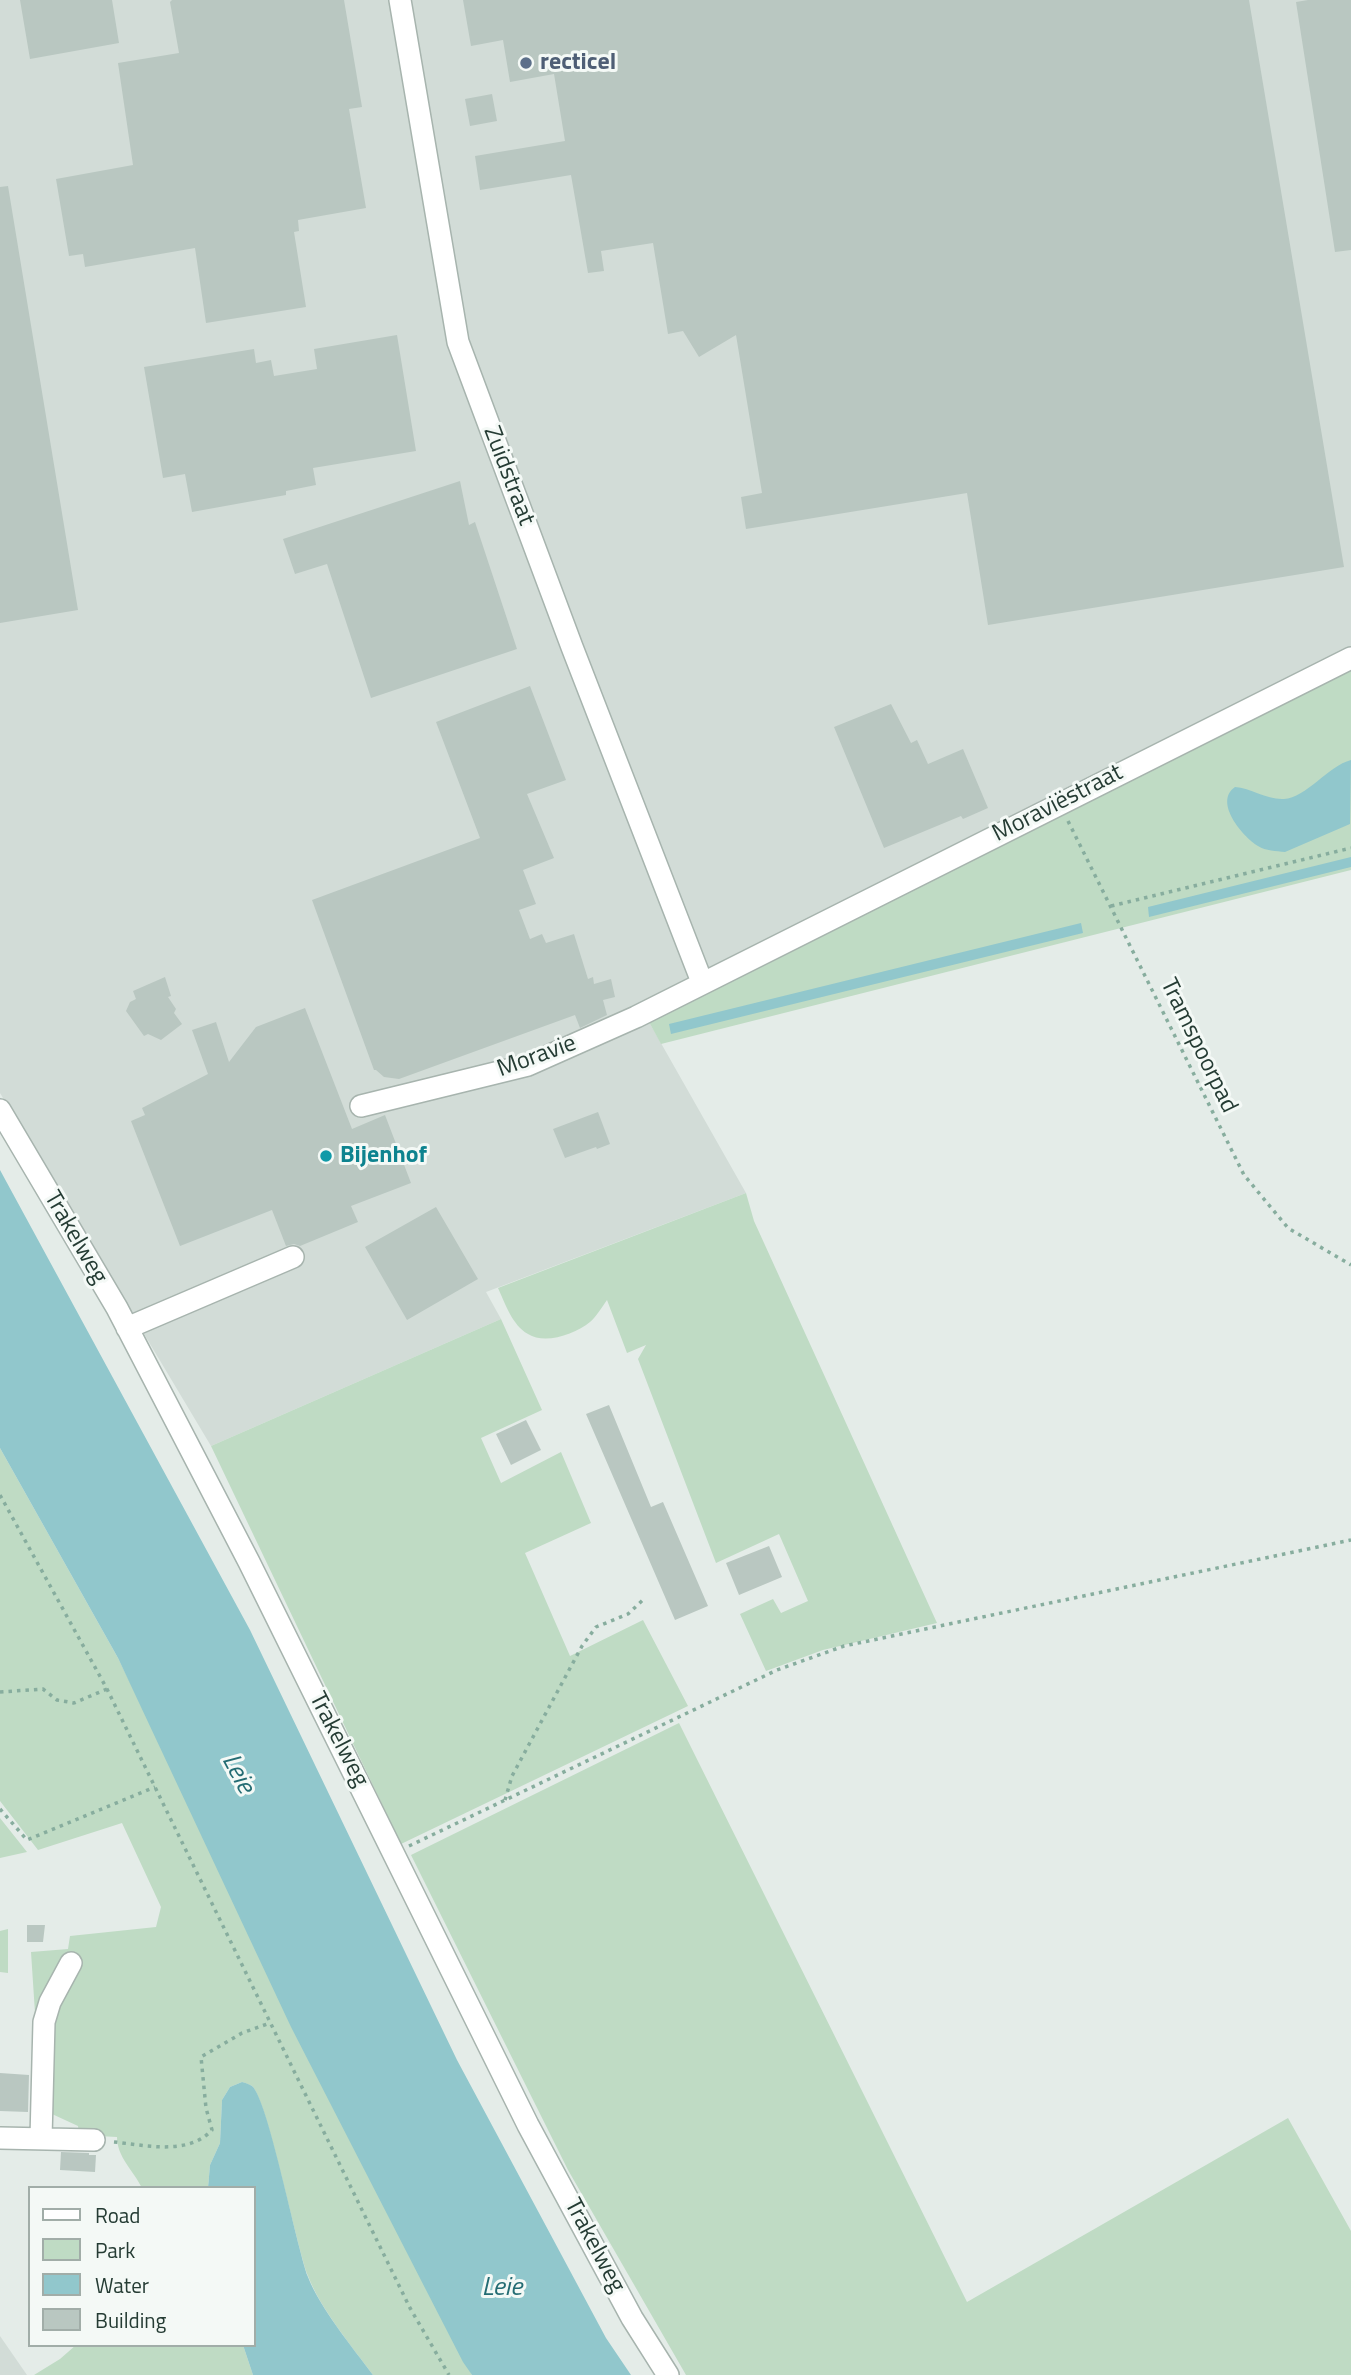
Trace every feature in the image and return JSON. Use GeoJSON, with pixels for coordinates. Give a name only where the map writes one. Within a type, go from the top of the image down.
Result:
{"type":"FeatureCollection","features":[{"type":"Feature","properties":{"kind":"street","name":"Zuidstraat"},"geometry":{"type":"LineString","coordinates":[[400,0],[458,342],[702,982]]}},
{"type":"Feature","properties":{"kind":"street","name":"Moraviëstraat"},"geometry":{"type":"LineString","coordinates":[[765,951],[1351,658]]}},
{"type":"Feature","properties":{"kind":"street","name":"Moravie"},"geometry":{"type":"LineString","coordinates":[[361,1106],[528,1065],[636,1017],[765,951]]}},
{"type":"Feature","properties":{"kind":"street","name":"Trakelweg"},"geometry":{"type":"LineString","coordinates":[[0,1110],[127,1328],[249,1562],[528,2125],[632,2318],[668,2375]]}},
{"type":"Feature","properties":{"kind":"street"},"geometry":{"type":"LineString","coordinates":[[127,1328],[293,1257]]}},
{"type":"Feature","properties":{"kind":"street"},"geometry":{"type":"LineString","coordinates":[[41,2138],[44,2022],[50,2002],[71,1963]]}},
{"type":"Feature","properties":{"kind":"street"},"geometry":{"type":"LineString","coordinates":[[0,2138],[94,2140]]}},
{"type":"Feature","properties":{"kind":"path","name":"Tramspoorpad"},"geometry":{"type":"LineString","coordinates":[[1059,803],[1244,1175],[1288,1228],[1351,1265]]}},
{"type":"Feature","properties":{"kind":"path"},"geometry":{"type":"LineString","coordinates":[[1110,906],[1351,848]]}},
{"type":"Feature","properties":{"kind":"path"},"geometry":{"type":"LineString","coordinates":[[0,1494],[107,1689],[410,2308],[449,2375]]}},
{"type":"Feature","properties":{"kind":"path"},"geometry":{"type":"LineString","coordinates":[[394,1853],[778,1670],[844,1646],[1351,1540]]}},
{"type":"Feature","properties":{"kind":"path"},"geometry":{"type":"LineString","coordinates":[[505,1800],[512,1776],[582,1646],[596,1627],[628,1614],[645,1598]]}},
{"type":"Feature","properties":{"kind":"path"},"geometry":{"type":"LineString","coordinates":[[0,1692],[43,1689],[57,1700],[74,1703],[107,1689]]}},
{"type":"Feature","properties":{"kind":"path"},"geometry":{"type":"LineString","coordinates":[[0,1809],[27,1840],[155,1787]]}},
{"type":"Feature","properties":{"kind":"path"},"geometry":{"type":"LineString","coordinates":[[94,2140],[182,2147],[205,2138],[212,2130],[206,2108],[201,2057],[242,2033],[270,2023]]}},
{"type":"Feature","properties":{"kind":"shaded area"},"geometry":{"type":"Polygon","coordinates":[[[0,0],[1351,0],[1351,651],[649,1022],[746,1193],[486,1292],[501,1319],[211,1446],[0,1093],[0,0]]]}},
{"type":"Feature","properties":{"kind":"shaded area"},"geometry":{"type":"Polygon","coordinates":[[[0,2336],[27,2375],[0,2375],[0,2336]]]}},
{"type":"Feature","properties":{"kind":"green space"},"geometry":{"type":"Polygon","coordinates":[[[1351,665],[1351,870],[661,1044],[649,1022],[1351,665]]]}},
{"type":"Feature","properties":{"kind":"green space"},"geometry":{"type":"Polygon","coordinates":[[[746,1193],[754,1221],[937,1623],[823,1650],[766,1671],[740,1614],[773,1599],[781,1613],[808,1601],[779,1534],[716,1563],[638,1359],[646,1345],[627,1353],[607,1300],[584,1326],[560,1337],[535,1337],[518,1325],[498,1288],[746,1193]]]}},
{"type":"Feature","properties":{"kind":"green space"},"geometry":{"type":"Polygon","coordinates":[[[501,1319],[542,1410],[481,1438],[501,1483],[561,1452],[591,1523],[525,1553],[570,1656],[643,1620],[688,1706],[401,1844],[211,1446],[501,1319]]]}},
{"type":"Feature","properties":{"kind":"green space"},"geometry":{"type":"Polygon","coordinates":[[[0,1448],[118,1658],[472,2375],[373,2375],[313,2288],[265,2117],[252,2086],[242,2082],[230,2087],[222,2100],[220,2143],[210,2165],[208,2186],[141,2186],[123,2157],[117,2137],[79,2135],[78,2126],[52,2114],[54,2020],[35,2013],[31,1952],[68,1949],[70,1936],[156,1927],[161,1907],[122,1823],[38,1850],[0,1801],[0,1448]]]}},
{"type":"Feature","properties":{"kind":"green space"},"geometry":{"type":"Polygon","coordinates":[[[679,1723],[967,2302],[1288,2118],[1351,2231],[1351,2375],[686,2375],[568,2170],[411,1855],[679,1723]]]}},
{"type":"Feature","properties":{"kind":"green space"},"geometry":{"type":"Polygon","coordinates":[[[0,1818],[27,1852],[0,1858],[0,1818]]]}},
{"type":"Feature","properties":{"kind":"green space"},"geometry":{"type":"Polygon","coordinates":[[[8,1929],[8,1973],[0,1972],[0,1931],[8,1929]]]}},
{"type":"Feature","properties":{"kind":"green space"},"geometry":{"type":"Polygon","coordinates":[[[74,2347],[244,2347],[253,2375],[34,2375],[74,2347]]]}},
{"type":"Feature","properties":{"kind":"water"},"geometry":{"type":"Polygon","coordinates":[[[1351,760],[1350,824],[1285,852],[1258,846],[1233,819],[1227,801],[1229,793],[1235,787],[1284,799],[1301,793],[1334,768],[1351,760]]]}},
{"type":"Feature","properties":{"kind":"water"},"geometry":{"type":"Polygon","coordinates":[[[1351,857],[1351,867],[1149,917],[1148,907],[1351,857]]]}},
{"type":"Feature","properties":{"kind":"water"},"geometry":{"type":"Polygon","coordinates":[[[1081,923],[1083,933],[671,1034],[669,1024],[1081,923]]]}},
{"type":"Feature","properties":{"kind":"water","name":"Leie"},"geometry":{"type":"Polygon","coordinates":[[[0,1170],[250,1630],[457,2060],[606,2338],[631,2375],[472,2375],[463,2362],[291,2027],[118,1658],[0,1448],[0,1170]]]}},
{"type":"Feature","properties":{"kind":"water"},"geometry":{"type":"Polygon","coordinates":[[[242,2082],[252,2086],[259,2097],[274,2144],[308,2277],[329,2315],[373,2375],[253,2375],[244,2347],[256,2347],[256,2186],[208,2186],[210,2165],[220,2143],[222,2100],[230,2087],[242,2082]]]}},
{"type":"Feature","properties":{"kind":"building"},"geometry":{"type":"Polygon","coordinates":[[[20,0],[112,0],[119,43],[30,59],[20,0]]]}},
{"type":"Feature","properties":{"kind":"building"},"geometry":{"type":"Polygon","coordinates":[[[344,0],[362,107],[349,109],[366,208],[298,220],[299,231],[294,232],[306,307],[206,323],[195,248],[85,267],[83,254],[69,256],[56,179],[133,165],[118,63],[179,53],[170,2],[344,0]]]}},
{"type":"Feature","properties":{"kind":"building"},"geometry":{"type":"Polygon","coordinates":[[[463,0],[1249,0],[1344,567],[988,625],[967,493],[746,529],[741,497],[762,493],[736,335],[699,357],[683,331],[668,334],[653,243],[601,251],[604,271],[588,273],[571,175],[480,190],[475,156],[565,141],[554,74],[510,82],[503,40],[471,46],[463,0]]]}},
{"type":"Feature","properties":{"kind":"building"},"geometry":{"type":"Polygon","coordinates":[[[1351,0],[1351,250],[1335,252],[1296,2],[1351,0]]]}},
{"type":"Feature","properties":{"kind":"building"},"geometry":{"type":"Polygon","coordinates":[[[492,94],[497,121],[470,126],[465,99],[492,94]]]}},
{"type":"Feature","properties":{"kind":"building"},"geometry":{"type":"Polygon","coordinates":[[[8,186],[78,610],[0,623],[0,187],[8,186]]]}},
{"type":"Feature","properties":{"kind":"building"},"geometry":{"type":"Polygon","coordinates":[[[397,335],[416,451],[313,468],[316,485],[286,491],[286,495],[192,512],[185,474],[163,478],[144,367],[254,349],[256,363],[271,360],[274,376],[317,369],[314,349],[397,335]]]}},
{"type":"Feature","properties":{"kind":"building"},"geometry":{"type":"Polygon","coordinates":[[[460,481],[469,525],[475,522],[517,649],[371,698],[327,564],[295,574],[283,539],[460,481]]]}},
{"type":"Feature","properties":{"kind":"building"},"geometry":{"type":"Polygon","coordinates":[[[530,686],[566,780],[527,794],[554,858],[523,870],[536,904],[519,910],[530,939],[542,934],[546,943],[574,934],[588,979],[593,977],[594,984],[611,979],[615,997],[603,1000],[607,1015],[580,1028],[575,1015],[399,1079],[384,1077],[374,1070],[312,900],[480,838],[436,722],[530,686]]]}},
{"type":"Feature","properties":{"kind":"building"},"geometry":{"type":"Polygon","coordinates":[[[891,704],[911,743],[917,740],[928,764],[963,749],[988,808],[963,819],[961,816],[884,848],[834,727],[891,704]]]}},
{"type":"Feature","properties":{"kind":"building"},"geometry":{"type":"Polygon","coordinates":[[[165,977],[171,996],[168,997],[182,1024],[161,1040],[148,1034],[144,1036],[126,1011],[130,1002],[136,999],[133,991],[165,977]]]}},
{"type":"Feature","properties":{"kind":"building"},"geometry":{"type":"Polygon","coordinates":[[[305,1008],[352,1129],[385,1115],[411,1183],[351,1206],[358,1222],[300,1246],[286,1246],[272,1210],[180,1246],[131,1121],[145,1115],[142,1108],[208,1074],[192,1030],[216,1022],[229,1062],[256,1027],[305,1008]]]}},
{"type":"Feature","properties":{"kind":"building"},"geometry":{"type":"Polygon","coordinates":[[[598,1112],[610,1144],[565,1158],[553,1129],[598,1112]]]}},
{"type":"Feature","properties":{"kind":"building"},"geometry":{"type":"Polygon","coordinates":[[[436,1207],[478,1279],[407,1320],[365,1247],[436,1207]]]}},
{"type":"Feature","properties":{"kind":"building"},"geometry":{"type":"Polygon","coordinates":[[[609,1405],[651,1507],[663,1502],[708,1606],[675,1620],[586,1414],[609,1405]]]}},
{"type":"Feature","properties":{"kind":"building"},"geometry":{"type":"Polygon","coordinates":[[[526,1420],[541,1450],[511,1465],[496,1434],[526,1420]]]}},
{"type":"Feature","properties":{"kind":"building"},"geometry":{"type":"Polygon","coordinates":[[[769,1546],[782,1577],[739,1595],[726,1563],[769,1546]]]}},
{"type":"Feature","properties":{"kind":"building"},"geometry":{"type":"Polygon","coordinates":[[[27,1925],[45,1925],[43,1942],[27,1942],[27,1925]]]}},
{"type":"Feature","properties":{"kind":"building"},"geometry":{"type":"Polygon","coordinates":[[[0,2073],[29,2075],[28,2112],[0,2111],[0,2073]]]}},
{"type":"Feature","properties":{"kind":"building"},"geometry":{"type":"Polygon","coordinates":[[[61,2152],[96,2155],[95,2172],[60,2170],[61,2152]]]}},
{"type":"Feature","properties":{"kind":"place","name":"recticel"},"geometry":{"type":"Point","coordinates":[526,63]}},
{"type":"Feature","properties":{"kind":"place","name":"Bijenhof"},"geometry":{"type":"Point","coordinates":[326,1156]}}]}
